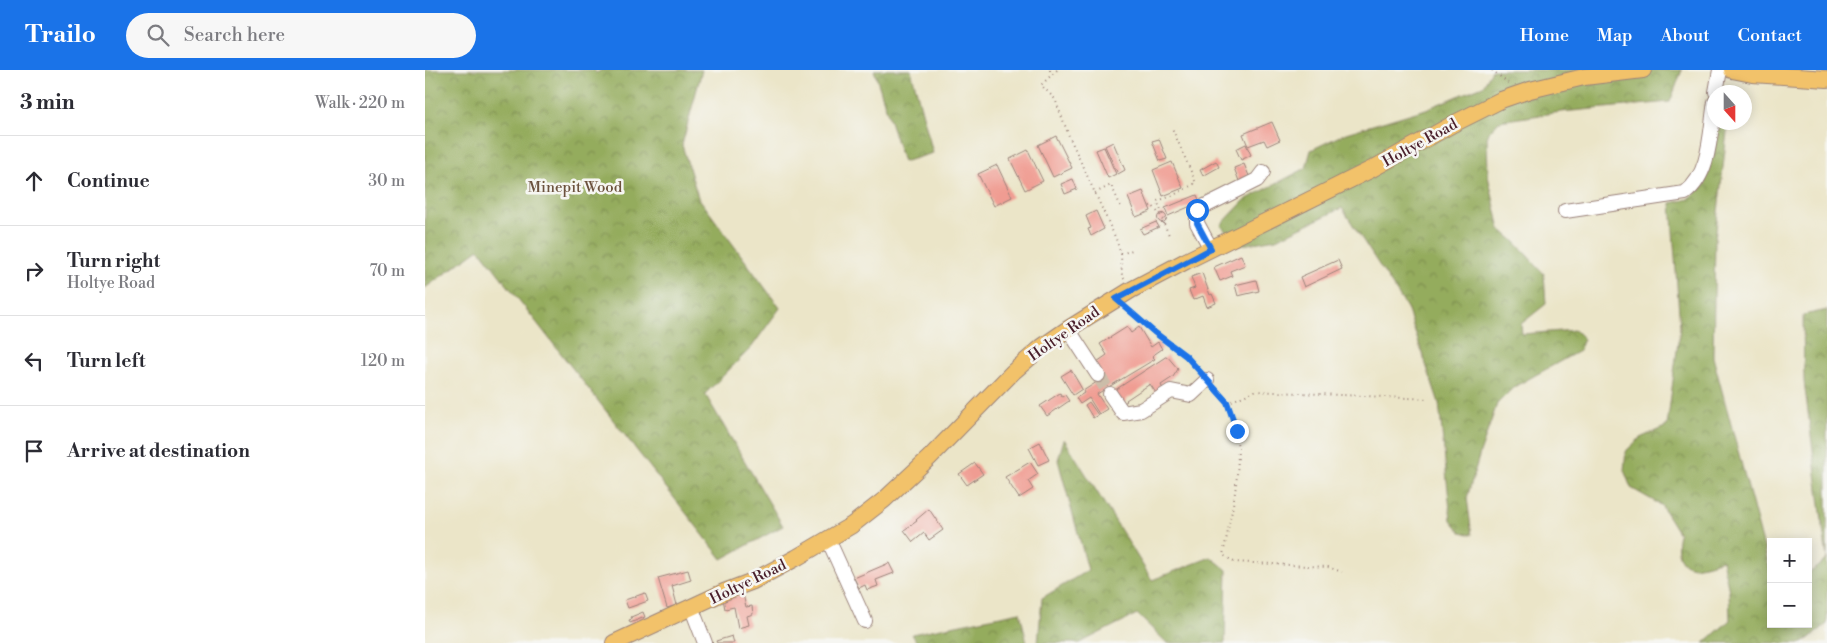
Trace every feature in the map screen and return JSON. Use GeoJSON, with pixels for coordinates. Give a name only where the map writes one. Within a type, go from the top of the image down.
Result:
{"type":"FeatureCollection","features":[{"type":"Feature","properties":{"kind":"main road","name":"Holtye Road"},"geometry":{"type":"LineString","coordinates":[[614,643],[724,592],[753,581],[852,525],[884,500],[929,458],[1013,372],[1042,347],[1131,290],[1372,169],[1501,100],[1584,77],[1643,70]]}},
{"type":"Feature","properties":{"kind":"main road"},"geometry":{"type":"LineString","coordinates":[[1732,70],[1752,74],[1827,79]]}},
{"type":"Feature","properties":{"kind":"lane"},"geometry":{"type":"LineString","coordinates":[[1717,85],[1720,70]]}},
{"type":"Feature","properties":{"kind":"lane"},"geometry":{"type":"LineString","coordinates":[[1565,211],[1675,195],[1689,190],[1699,177],[1703,166],[1710,130]]}},
{"type":"Feature","properties":{"kind":"lane"},"geometry":{"type":"LineString","coordinates":[[1211,249],[1197,223],[1197,210],[1257,180],[1263,172]]}},
{"type":"Feature","properties":{"kind":"lane"},"geometry":{"type":"LineString","coordinates":[[1068,329],[1098,375]]}},
{"type":"Feature","properties":{"kind":"lane"},"geometry":{"type":"LineString","coordinates":[[1110,394],[1123,413],[1141,410],[1171,391],[1191,395],[1207,380]]}},
{"type":"Feature","properties":{"kind":"lane"},"geometry":{"type":"LineString","coordinates":[[828,539],[865,622]]}},
{"type":"Feature","properties":{"kind":"lane"},"geometry":{"type":"LineString","coordinates":[[692,608],[705,643]]}},
{"type":"Feature","properties":{"kind":"path"},"geometry":{"type":"LineString","coordinates":[[1050,70],[1050,75]]}},
{"type":"Feature","properties":{"kind":"path"},"geometry":{"type":"LineString","coordinates":[[1057,70],[1041,85],[1055,98],[1069,136],[1121,254],[1122,276],[1131,290]]}},
{"type":"Feature","properties":{"kind":"path"},"geometry":{"type":"LineString","coordinates":[[1492,70],[1521,93]]}},
{"type":"Feature","properties":{"kind":"path"},"geometry":{"type":"LineString","coordinates":[[1163,223],[1165,220],[1157,201],[1172,196],[1196,183],[1172,128]]}},
{"type":"Feature","properties":{"kind":"path"},"geometry":{"type":"LineString","coordinates":[[1095,192],[1111,184],[1122,210]]}},
{"type":"Feature","properties":{"kind":"path"},"geometry":{"type":"LineString","coordinates":[[1150,206],[1152,205],[1159,215],[1169,235]]}},
{"type":"Feature","properties":{"kind":"path"},"geometry":{"type":"LineString","coordinates":[[1121,254],[1135,249]]}},
{"type":"Feature","properties":{"kind":"path"},"geometry":{"type":"LineString","coordinates":[[1116,299],[1154,332],[1186,356],[1227,402],[1237,431],[1238,470],[1223,555],[1234,562],[1328,567],[1342,572]]}},
{"type":"Feature","properties":{"kind":"path"},"geometry":{"type":"LineString","coordinates":[[1227,402],[1255,391],[1429,399]]}},
{"type":"Feature","properties":{"kind":"green space","name":"Minepit Wood"},"geometry":{"type":"Polygon","coordinates":[[[425,70],[594,70],[596,73],[602,70],[702,70],[682,145],[698,197],[780,308],[751,348],[705,394],[783,526],[722,559],[479,249],[425,288],[425,70]]]}},
{"type":"Feature","properties":{"kind":"green space"},"geometry":{"type":"Polygon","coordinates":[[[874,70],[911,70],[933,153],[903,162],[874,70]]]}},
{"type":"Feature","properties":{"kind":"green space"},"geometry":{"type":"Polygon","coordinates":[[[1492,70],[1682,70],[1670,102],[1561,112],[1499,121],[1487,134],[1488,176],[1500,229],[1515,242],[1544,274],[1546,304],[1521,324],[1522,334],[1575,330],[1584,339],[1579,351],[1514,387],[1497,404],[1467,498],[1472,535],[1461,532],[1451,520],[1439,403],[1407,308],[1342,208],[1276,239],[1237,246],[1221,225],[1245,200],[1306,168],[1311,150],[1346,133],[1426,109],[1483,86],[1492,70]]]}},
{"type":"Feature","properties":{"kind":"green space"},"geometry":{"type":"Polygon","coordinates":[[[1711,130],[1727,130],[1715,239],[1713,357],[1767,559],[1767,628],[1812,628],[1812,571],[1827,559],[1827,624],[1803,643],[1704,643],[1730,620],[1729,591],[1722,560],[1699,566],[1686,565],[1682,562],[1677,546],[1679,534],[1661,505],[1631,488],[1624,470],[1626,451],[1640,438],[1667,426],[1680,327],[1671,203],[1689,199],[1702,185],[1711,130]]]}},
{"type":"Feature","properties":{"kind":"green space"},"geometry":{"type":"Polygon","coordinates":[[[1827,310],[1827,559],[1804,381],[1803,315],[1827,310]]]}},
{"type":"Feature","properties":{"kind":"green space"},"geometry":{"type":"Polygon","coordinates":[[[1064,439],[1152,580],[1211,557],[1227,570],[1225,643],[1167,643],[1137,614],[1080,643],[1038,643],[1042,598],[1088,570],[1058,460],[1064,439]]]}},
{"type":"Feature","properties":{"kind":"green space"},"geometry":{"type":"Polygon","coordinates":[[[1020,612],[1027,643],[917,643],[912,634],[1020,612]]]}},
{"type":"Feature","properties":{"kind":"building"},"geometry":{"type":"Polygon","coordinates":[[[1272,122],[1280,140],[1267,146],[1264,140],[1248,146],[1243,134],[1272,122]]]}},
{"type":"Feature","properties":{"kind":"building"},"geometry":{"type":"Polygon","coordinates":[[[1056,136],[1072,168],[1053,177],[1038,145],[1056,136]]]}},
{"type":"Feature","properties":{"kind":"building"},"geometry":{"type":"Polygon","coordinates":[[[1159,139],[1167,159],[1160,161],[1152,141],[1159,139]]]}},
{"type":"Feature","properties":{"kind":"building"},"geometry":{"type":"Polygon","coordinates":[[[1113,142],[1125,170],[1118,174],[1105,146],[1113,142]]]}},
{"type":"Feature","properties":{"kind":"building"},"geometry":{"type":"Polygon","coordinates":[[[1246,144],[1251,155],[1241,160],[1236,149],[1246,144]]]}},
{"type":"Feature","properties":{"kind":"building"},"geometry":{"type":"Polygon","coordinates":[[[1104,147],[1116,174],[1108,178],[1096,150],[1104,147]]]}},
{"type":"Feature","properties":{"kind":"building"},"geometry":{"type":"Polygon","coordinates":[[[1028,150],[1043,181],[1025,190],[1010,159],[1028,150]]]}},
{"type":"Feature","properties":{"kind":"building"},"geometry":{"type":"Polygon","coordinates":[[[1216,161],[1219,167],[1203,176],[1200,170],[1216,161]]]}},
{"type":"Feature","properties":{"kind":"building"},"geometry":{"type":"Polygon","coordinates":[[[1172,162],[1183,188],[1163,196],[1153,170],[1172,162]]]}},
{"type":"Feature","properties":{"kind":"building"},"geometry":{"type":"Polygon","coordinates":[[[1244,164],[1249,176],[1239,181],[1234,168],[1244,164]]]}},
{"type":"Feature","properties":{"kind":"building"},"geometry":{"type":"Polygon","coordinates":[[[997,165],[1012,197],[994,206],[978,174],[997,165]]]}},
{"type":"Feature","properties":{"kind":"building"},"geometry":{"type":"Polygon","coordinates":[[[1073,179],[1077,189],[1065,194],[1061,184],[1073,179]]]}},
{"type":"Feature","properties":{"kind":"building"},"geometry":{"type":"Polygon","coordinates":[[[1143,191],[1151,211],[1136,217],[1128,197],[1143,191]]]}},
{"type":"Feature","properties":{"kind":"building"},"geometry":{"type":"Polygon","coordinates":[[[1197,195],[1200,202],[1168,216],[1165,208],[1197,195]]]}},
{"type":"Feature","properties":{"kind":"building"},"geometry":{"type":"Polygon","coordinates":[[[1096,211],[1104,229],[1091,236],[1088,229],[1091,228],[1086,216],[1096,211]]]}},
{"type":"Feature","properties":{"kind":"building"},"geometry":{"type":"Polygon","coordinates":[[[1162,214],[1166,218],[1162,222],[1158,218],[1162,214]]]}},
{"type":"Feature","properties":{"kind":"building"},"geometry":{"type":"Polygon","coordinates":[[[1156,222],[1159,227],[1143,234],[1140,229],[1156,222]]]}},
{"type":"Feature","properties":{"kind":"building"},"geometry":{"type":"Polygon","coordinates":[[[1241,255],[1245,265],[1230,271],[1232,276],[1220,281],[1214,267],[1241,255]]]}},
{"type":"Feature","properties":{"kind":"building"},"geometry":{"type":"Polygon","coordinates":[[[1338,260],[1342,269],[1304,287],[1300,277],[1338,260]]]}},
{"type":"Feature","properties":{"kind":"building"},"geometry":{"type":"Polygon","coordinates":[[[1202,273],[1210,295],[1212,294],[1216,303],[1207,307],[1203,296],[1193,300],[1189,290],[1195,288],[1191,277],[1202,273]]]}},
{"type":"Feature","properties":{"kind":"building"},"geometry":{"type":"Polygon","coordinates":[[[1256,280],[1259,291],[1238,296],[1235,285],[1256,280]]]}},
{"type":"Feature","properties":{"kind":"building"},"geometry":{"type":"Polygon","coordinates":[[[1127,327],[1131,333],[1139,327],[1151,347],[1158,342],[1162,349],[1152,356],[1155,359],[1097,394],[1107,409],[1099,414],[1089,398],[1080,404],[1076,398],[1103,378],[1094,364],[1107,355],[1100,344],[1127,327]]]}},
{"type":"Feature","properties":{"kind":"building"},"geometry":{"type":"Polygon","coordinates":[[[1167,356],[1178,369],[1173,377],[1161,385],[1164,391],[1158,396],[1150,384],[1121,405],[1112,392],[1167,356]]]}},
{"type":"Feature","properties":{"kind":"building"},"geometry":{"type":"Polygon","coordinates":[[[1071,370],[1082,389],[1073,395],[1061,376],[1071,370]]]}},
{"type":"Feature","properties":{"kind":"building"},"geometry":{"type":"Polygon","coordinates":[[[1060,393],[1062,397],[1065,395],[1069,401],[1047,416],[1040,406],[1060,393]]]}},
{"type":"Feature","properties":{"kind":"building"},"geometry":{"type":"Polygon","coordinates":[[[1089,402],[1098,415],[1093,418],[1085,405],[1089,402]]]}},
{"type":"Feature","properties":{"kind":"building"},"geometry":{"type":"Polygon","coordinates":[[[1040,442],[1049,460],[1038,465],[1029,448],[1040,442]]]}},
{"type":"Feature","properties":{"kind":"building"},"geometry":{"type":"Polygon","coordinates":[[[1030,462],[1038,474],[1028,481],[1033,489],[1019,498],[1005,477],[1030,462]]]}},
{"type":"Feature","properties":{"kind":"building"},"geometry":{"type":"Polygon","coordinates":[[[975,463],[983,474],[967,485],[959,474],[975,463]]]}},
{"type":"Feature","properties":{"kind":"building"},"geometry":{"type":"Polygon","coordinates":[[[929,509],[943,530],[929,540],[924,533],[913,542],[904,530],[929,509]]]}},
{"type":"Feature","properties":{"kind":"building"},"geometry":{"type":"Polygon","coordinates":[[[889,563],[894,573],[876,580],[878,586],[867,590],[865,585],[859,588],[854,578],[889,563]]]}},
{"type":"Feature","properties":{"kind":"building"},"geometry":{"type":"Polygon","coordinates":[[[688,570],[691,580],[672,586],[677,605],[667,608],[658,578],[688,570]]]}},
{"type":"Feature","properties":{"kind":"building"},"geometry":{"type":"Polygon","coordinates":[[[645,593],[648,601],[628,608],[625,600],[645,593]]]}},
{"type":"Feature","properties":{"kind":"building"},"geometry":{"type":"Polygon","coordinates":[[[743,594],[746,607],[752,606],[753,614],[747,616],[749,625],[738,628],[734,607],[725,609],[723,599],[743,594]]]}},
{"type":"Feature","properties":{"kind":"building"},"geometry":{"type":"Polygon","coordinates":[[[643,612],[645,617],[630,623],[631,617],[643,612]]]}},
{"type":"Feature","properties":{"kind":"building"},"geometry":{"type":"Polygon","coordinates":[[[732,636],[734,643],[717,643],[716,641],[732,636]]]}},
{"type":"Feature","properties":{"kind":"tunnel"},"geometry":{"type":"LineString","coordinates":[[1098,375],[1110,394]]}},
{"type":"Feature","properties":{"kind":"route"},"geometry":{"type":"LineString","coordinates":[[1197,210],[1197,223],[1211,249],[1116,299],[1154,332],[1186,356],[1227,402],[1237,431]]}}]}
